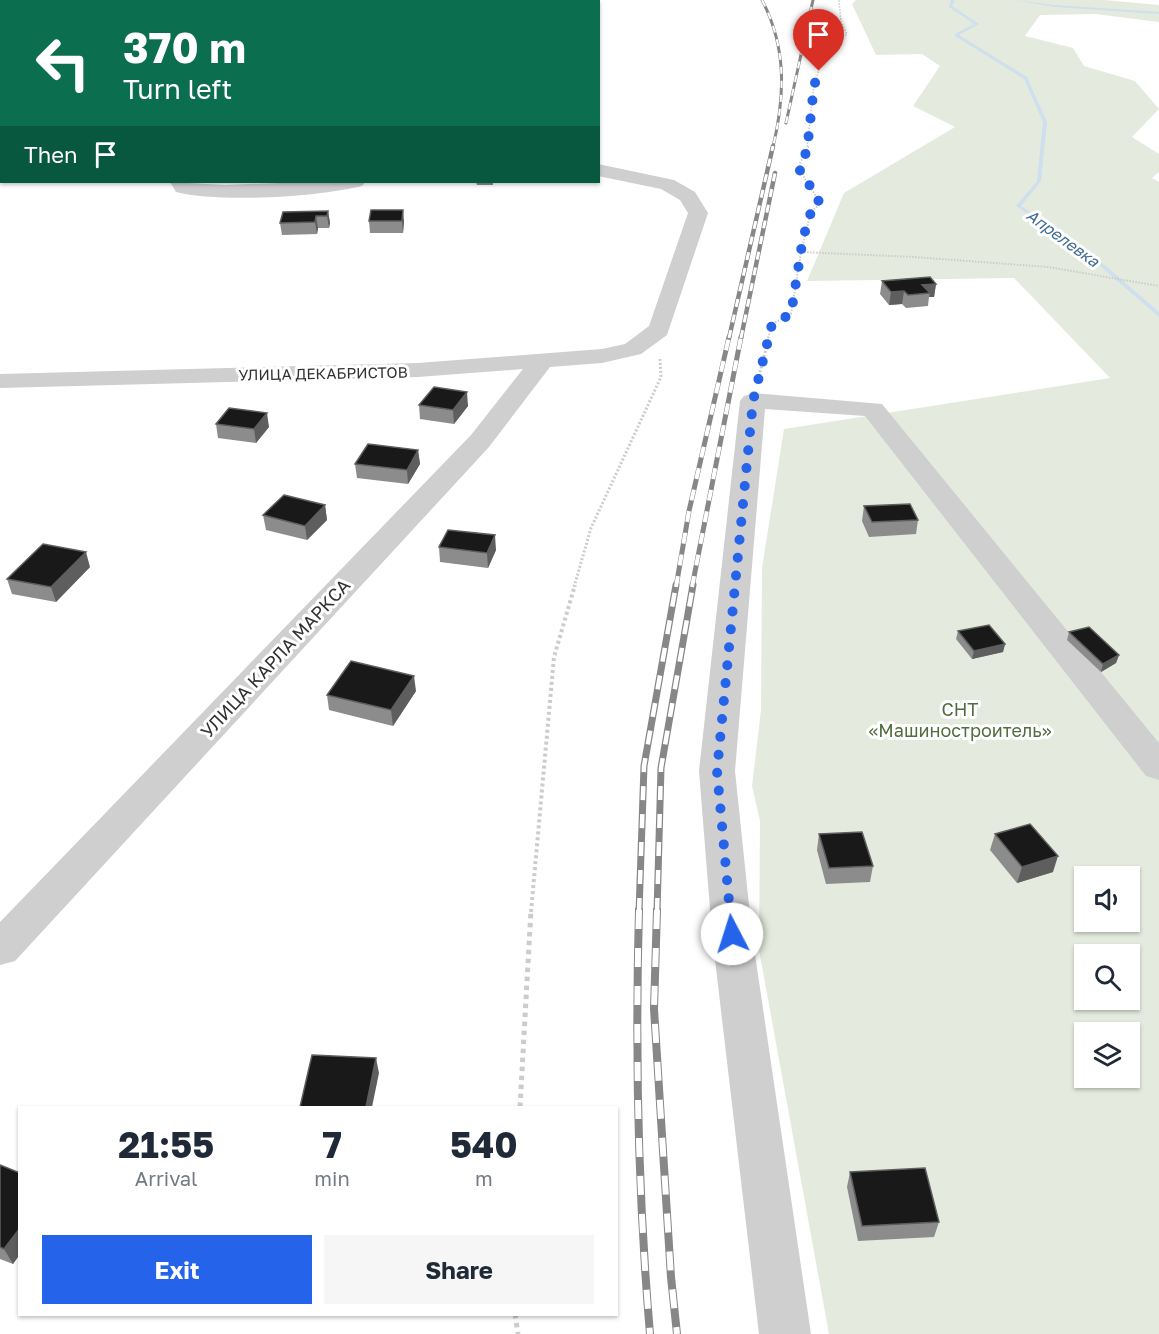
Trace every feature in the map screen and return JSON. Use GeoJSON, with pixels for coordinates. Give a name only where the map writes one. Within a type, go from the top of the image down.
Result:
{"type":"FeatureCollection","features":[{"type":"Feature","properties":{"kind":"street","name":"УЛИЦА ДЕКАБРИСТОВ"},"geometry":{"type":"LineString","coordinates":[[0,381],[418,370],[602,356],[626,352],[659,330],[698,213],[688,196],[667,184],[600,170]]}},
{"type":"Feature","properties":{"kind":"street"},"geometry":{"type":"LineString","coordinates":[[180,183],[183,188],[202,191],[302,188],[346,183]]}},
{"type":"Feature","properties":{"kind":"street","name":"УЛИЦА КАРЛА МАРКСА"},"geometry":{"type":"LineString","coordinates":[[0,949],[480,441],[542,361]]}},
{"type":"Feature","properties":{"kind":"street"},"geometry":{"type":"LineString","coordinates":[[785,1334],[732,934],[717,771],[753,401],[873,409],[1159,767]]}},
{"type":"Feature","properties":{"kind":"path"},"geometry":{"type":"LineString","coordinates":[[753,401],[772,324],[791,314],[801,252],[811,212],[820,204],[814,191],[800,173],[800,164],[807,151],[814,86],[823,56],[847,34],[841,22],[839,0]]}},
{"type":"Feature","properties":{"kind":"path"},"geometry":{"type":"LineString","coordinates":[[801,252],[914,257],[1048,267],[1159,286]]}},
{"type":"Feature","properties":{"kind":"path"},"geometry":{"type":"LineString","coordinates":[[520,1106],[533,880],[554,657],[591,528],[661,377]]}},
{"type":"Feature","properties":{"kind":"path"},"geometry":{"type":"LineString","coordinates":[[515,1316],[518,1334]]}},
{"type":"Feature","properties":{"kind":"green space","name":"СНТ «Машиностроитель»"},"geometry":{"type":"Polygon","coordinates":[[[856,0],[1104,0],[1159,5],[1159,22],[1096,14],[1040,15],[1025,36],[1073,48],[1084,66],[1135,81],[1159,109],[1132,137],[1159,154],[1159,172],[1152,178],[1159,182],[1159,1334],[829,1334],[759,950],[760,821],[752,786],[761,710],[762,568],[784,429],[1110,378],[1014,278],[807,281],[844,193],[955,127],[913,106],[940,66],[922,54],[876,55],[852,4],[856,0]]]}},
{"type":"Feature","properties":{"kind":"building"},"geometry":{"type":"Polygon","coordinates":[[[371,210],[403,210],[402,221],[369,221],[371,210]]]}},
{"type":"Feature","properties":{"kind":"building"},"geometry":{"type":"Polygon","coordinates":[[[328,211],[327,216],[316,216],[315,222],[280,223],[283,212],[328,211]]]}},
{"type":"Feature","properties":{"kind":"building"},"geometry":{"type":"Polygon","coordinates":[[[930,277],[936,284],[922,285],[930,293],[908,295],[904,291],[891,292],[882,281],[930,277]]]}},
{"type":"Feature","properties":{"kind":"building"},"geometry":{"type":"Polygon","coordinates":[[[434,387],[467,392],[453,410],[419,405],[434,387]]]}},
{"type":"Feature","properties":{"kind":"building"},"geometry":{"type":"Polygon","coordinates":[[[229,408],[267,413],[254,429],[216,424],[229,408]]]}},
{"type":"Feature","properties":{"kind":"building"},"geometry":{"type":"Polygon","coordinates":[[[368,444],[418,450],[407,470],[355,464],[368,444]]]}},
{"type":"Feature","properties":{"kind":"building"},"geometry":{"type":"Polygon","coordinates":[[[284,495],[325,505],[305,526],[263,515],[284,495]]]}},
{"type":"Feature","properties":{"kind":"building"},"geometry":{"type":"Polygon","coordinates":[[[910,504],[918,520],[872,522],[864,506],[910,504]]]}},
{"type":"Feature","properties":{"kind":"building"},"geometry":{"type":"Polygon","coordinates":[[[448,530],[495,535],[487,553],[439,547],[448,530]]]}},
{"type":"Feature","properties":{"kind":"building"},"geometry":{"type":"Polygon","coordinates":[[[43,544],[86,552],[51,587],[7,579],[43,544]]]}},
{"type":"Feature","properties":{"kind":"building"},"geometry":{"type":"Polygon","coordinates":[[[989,625],[1005,644],[974,651],[958,631],[989,625]]]}},
{"type":"Feature","properties":{"kind":"building"},"geometry":{"type":"Polygon","coordinates":[[[1089,627],[1119,655],[1103,664],[1069,632],[1089,627]]]}},
{"type":"Feature","properties":{"kind":"building"},"geometry":{"type":"Polygon","coordinates":[[[351,661],[414,676],[391,710],[327,695],[351,661]]]}},
{"type":"Feature","properties":{"kind":"building"},"geometry":{"type":"Polygon","coordinates":[[[1030,824],[1058,856],[1022,867],[995,834],[1030,824]]]}},
{"type":"Feature","properties":{"kind":"building"},"geometry":{"type":"Polygon","coordinates":[[[862,832],[873,866],[829,868],[819,834],[862,832]]]}},
{"type":"Feature","properties":{"kind":"building"},"geometry":{"type":"Polygon","coordinates":[[[312,1055],[376,1058],[366,1106],[300,1106],[312,1055]]]}},
{"type":"Feature","properties":{"kind":"building"},"geometry":{"type":"Polygon","coordinates":[[[0,1165],[18,1172],[18,1231],[4,1249],[0,1247],[0,1165]]]}},
{"type":"Feature","properties":{"kind":"building"},"geometry":{"type":"Polygon","coordinates":[[[925,1168],[939,1222],[862,1226],[850,1172],[925,1168]]]}},
{"type":"Feature","properties":{"kind":"waterway","name":"Апрелевка"},"geometry":{"type":"LineString","coordinates":[[953,0],[950,6],[977,24],[956,35],[1026,78],[1045,122],[1039,181],[1018,206],[1081,247],[1159,315]]}},
{"type":"Feature","properties":{"kind":"waterway"},"geometry":{"type":"LineString","coordinates":[[1015,0],[1055,6],[1159,13]]}},
{"type":"Feature","properties":{"kind":"railway"},"geometry":{"type":"LineString","coordinates":[[762,0],[770,18],[780,54],[780,109],[773,147]]}},
{"type":"Feature","properties":{"kind":"railway"},"geometry":{"type":"LineString","coordinates":[[786,123],[813,0]]}},
{"type":"Feature","properties":{"kind":"railway"},"geometry":{"type":"LineString","coordinates":[[729,338],[773,146]]}},
{"type":"Feature","properties":{"kind":"railway"},"geometry":{"type":"LineString","coordinates":[[741,338],[775,173]]}},
{"type":"Feature","properties":{"kind":"railway"},"geometry":{"type":"LineString","coordinates":[[676,587],[689,511],[729,337]]}},
{"type":"Feature","properties":{"kind":"railway"},"geometry":{"type":"LineString","coordinates":[[692,587],[741,337]]}},
{"type":"Feature","properties":{"kind":"railway"},"geometry":{"type":"LineString","coordinates":[[639,912],[644,766],[676,585]]}},
{"type":"Feature","properties":{"kind":"railway"},"geometry":{"type":"LineString","coordinates":[[657,912],[661,768],[693,585]]}},
{"type":"Feature","properties":{"kind":"railway"},"geometry":{"type":"LineString","coordinates":[[639,910],[638,1122],[650,1334]]}},
{"type":"Feature","properties":{"kind":"railway"},"geometry":{"type":"LineString","coordinates":[[657,910],[654,1009],[671,1277],[677,1334]]}},
{"type":"Feature","properties":{"kind":"route"},"geometry":{"type":"LineString","coordinates":[[732,934],[717,771],[753,401],[772,324],[791,314],[803,238],[811,212],[820,204],[814,191],[800,173],[800,164],[807,151],[814,86],[819,71]]}}]}
